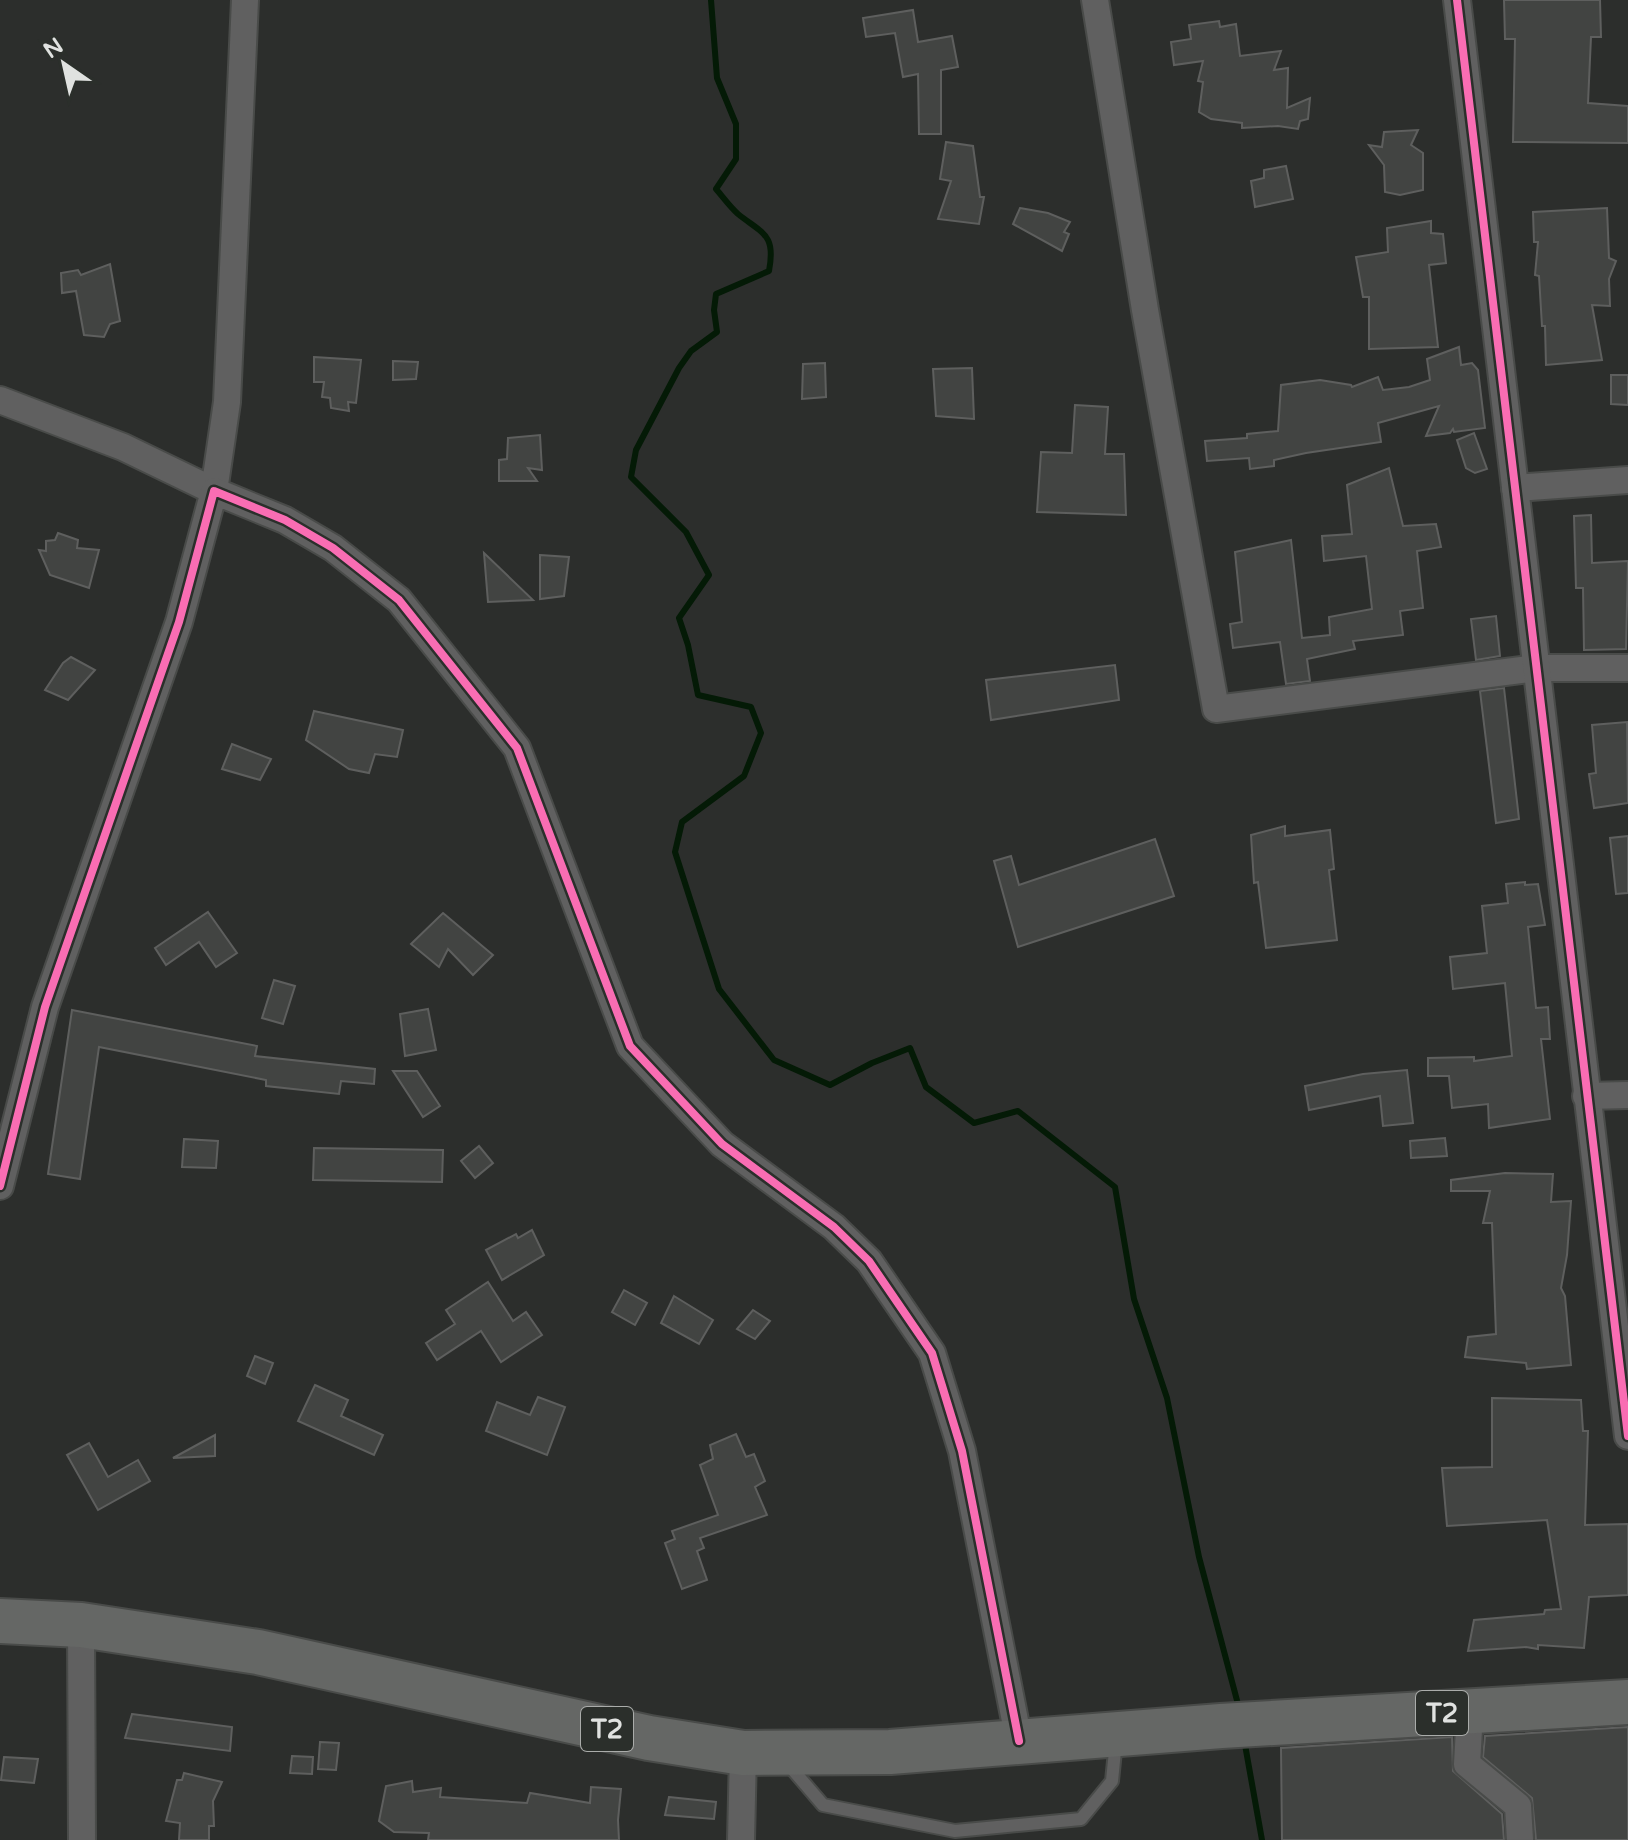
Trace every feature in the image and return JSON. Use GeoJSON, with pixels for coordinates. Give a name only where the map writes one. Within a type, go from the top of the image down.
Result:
{"type":"FeatureCollection","features":[{"type":"Feature","properties":{"kind":"highway","name":"T2"},"geometry":{"type":"LineString","coordinates":[[0,1621],[81,1625],[258,1652],[649,1738],[762,1754],[890,1752],[1239,1725],[1628,1702]]}},
{"type":"Feature","properties":{"kind":"street"},"geometry":{"type":"LineString","coordinates":[[0,1186],[45,1007],[179,622],[214,491],[227,402],[245,0]]}},
{"type":"Feature","properties":{"kind":"street"},"geometry":{"type":"LineString","coordinates":[[1095,0],[1148,325],[1216,709],[1536,668],[1628,668]]}},
{"type":"Feature","properties":{"kind":"street"},"geometry":{"type":"LineString","coordinates":[[1457,0],[1628,1436]]}},
{"type":"Feature","properties":{"kind":"street"},"geometry":{"type":"LineString","coordinates":[[0,400],[123,447],[214,491],[285,520],[333,548],[399,600],[517,748],[630,1046],[722,1144],[834,1227],[869,1261],[932,1353],[962,1451],[1019,1741]]}},
{"type":"Feature","properties":{"kind":"street"},"geometry":{"type":"LineString","coordinates":[[1515,488],[1628,480]]}},
{"type":"Feature","properties":{"kind":"street"},"geometry":{"type":"LineString","coordinates":[[1586,1096],[1628,1095]]}},
{"type":"Feature","properties":{"kind":"street"},"geometry":{"type":"LineString","coordinates":[[81,1625],[82,1840]]}},
{"type":"Feature","properties":{"kind":"street"},"geometry":{"type":"LineString","coordinates":[[1470,1712],[1467,1764],[1518,1806],[1520,1840]]}},
{"type":"Feature","properties":{"kind":"street"},"geometry":{"type":"LineString","coordinates":[[741,1840],[762,1754]]}},
{"type":"Feature","properties":{"kind":"lane"},"geometry":{"type":"LineString","coordinates":[[762,1754],[823,1805],[955,1831],[1081,1819],[1112,1781],[1117,1734]]}},
{"type":"Feature","properties":{"kind":"building"},"geometry":{"type":"Polygon","coordinates":[[[1504,0],[1600,0],[1601,37],[1591,37],[1588,103],[1628,106],[1628,143],[1513,142],[1515,39],[1505,39],[1504,0]]]}},
{"type":"Feature","properties":{"kind":"building"},"geometry":{"type":"Polygon","coordinates":[[[913,10],[918,42],[952,36],[958,67],[941,70],[941,134],[919,134],[918,74],[903,77],[895,33],[866,37],[863,18],[913,10]]]}},
{"type":"Feature","properties":{"kind":"building"},"geometry":{"type":"Polygon","coordinates":[[[1219,21],[1220,27],[1236,24],[1240,56],[1281,51],[1274,70],[1288,68],[1287,108],[1310,98],[1308,119],[1300,121],[1298,129],[1278,126],[1242,128],[1242,123],[1211,119],[1199,112],[1203,82],[1198,81],[1203,61],[1174,65],[1171,42],[1191,39],[1189,25],[1219,21]]]}},
{"type":"Feature","properties":{"kind":"building"},"geometry":{"type":"Polygon","coordinates":[[[1418,130],[1411,145],[1423,153],[1423,190],[1400,195],[1385,192],[1384,165],[1369,145],[1382,147],[1384,132],[1418,130]]]}},
{"type":"Feature","properties":{"kind":"building"},"geometry":{"type":"Polygon","coordinates":[[[946,142],[973,146],[980,197],[984,197],[979,224],[938,219],[951,181],[940,179],[946,142]]]}},
{"type":"Feature","properties":{"kind":"building"},"geometry":{"type":"Polygon","coordinates":[[[1286,166],[1293,199],[1255,207],[1251,181],[1264,178],[1264,170],[1286,166]]]}},
{"type":"Feature","properties":{"kind":"building"},"geometry":{"type":"Polygon","coordinates":[[[1020,208],[1048,213],[1070,222],[1064,232],[1069,234],[1062,251],[1013,224],[1020,208]]]}},
{"type":"Feature","properties":{"kind":"building"},"geometry":{"type":"Polygon","coordinates":[[[1607,208],[1609,258],[1616,261],[1609,279],[1610,306],[1592,305],[1602,360],[1546,365],[1539,276],[1535,275],[1538,242],[1534,242],[1533,212],[1607,208]]]}},
{"type":"Feature","properties":{"kind":"building"},"geometry":{"type":"Polygon","coordinates":[[[1431,221],[1431,233],[1443,234],[1446,263],[1429,265],[1438,347],[1369,349],[1369,297],[1363,297],[1356,257],[1388,252],[1387,228],[1431,221]]]}},
{"type":"Feature","properties":{"kind":"building"},"geometry":{"type":"Polygon","coordinates":[[[110,264],[120,321],[110,324],[104,337],[84,335],[76,291],[62,293],[61,273],[78,270],[81,275],[110,264]]]}},
{"type":"Feature","properties":{"kind":"building"},"geometry":{"type":"Polygon","coordinates":[[[1459,347],[1461,365],[1472,363],[1478,370],[1485,428],[1454,432],[1453,429],[1450,433],[1426,436],[1439,406],[1378,423],[1381,442],[1306,453],[1274,460],[1274,466],[1250,469],[1249,458],[1207,461],[1205,441],[1247,438],[1247,434],[1278,431],[1281,385],[1320,380],[1352,387],[1378,377],[1383,390],[1409,387],[1430,380],[1427,359],[1459,347]]]}},
{"type":"Feature","properties":{"kind":"building"},"geometry":{"type":"Polygon","coordinates":[[[314,357],[361,360],[356,403],[348,402],[349,411],[331,408],[330,398],[322,397],[324,382],[314,382],[314,357]]]}},
{"type":"Feature","properties":{"kind":"building"},"geometry":{"type":"Polygon","coordinates":[[[393,361],[418,362],[416,379],[393,380],[393,361]]]}},
{"type":"Feature","properties":{"kind":"building"},"geometry":{"type":"Polygon","coordinates":[[[825,363],[826,397],[802,399],[803,364],[825,363]]]}},
{"type":"Feature","properties":{"kind":"building"},"geometry":{"type":"Polygon","coordinates":[[[972,368],[974,419],[936,416],[933,369],[972,368]]]}},
{"type":"Feature","properties":{"kind":"building"},"geometry":{"type":"Polygon","coordinates":[[[1611,375],[1628,375],[1628,405],[1611,404],[1611,375]]]}},
{"type":"Feature","properties":{"kind":"building"},"geometry":{"type":"Polygon","coordinates":[[[1075,405],[1108,407],[1105,454],[1124,454],[1126,515],[1037,512],[1041,452],[1072,453],[1075,405]]]}},
{"type":"Feature","properties":{"kind":"building"},"geometry":{"type":"Polygon","coordinates":[[[1474,433],[1487,469],[1475,473],[1466,468],[1457,440],[1474,433]]]}},
{"type":"Feature","properties":{"kind":"building"},"geometry":{"type":"Polygon","coordinates":[[[540,435],[542,470],[528,468],[537,481],[499,481],[499,460],[507,459],[508,438],[540,435]]]}},
{"type":"Feature","properties":{"kind":"building"},"geometry":{"type":"Polygon","coordinates":[[[1389,468],[1403,526],[1436,524],[1441,547],[1417,551],[1423,608],[1400,611],[1403,635],[1353,641],[1355,649],[1307,659],[1310,681],[1286,684],[1280,642],[1233,648],[1230,624],[1242,622],[1235,552],[1291,540],[1302,638],[1330,635],[1329,617],[1372,609],[1366,556],[1324,561],[1322,536],[1352,534],[1347,485],[1389,468]]]}},
{"type":"Feature","properties":{"kind":"building"},"geometry":{"type":"Polygon","coordinates":[[[1591,515],[1592,563],[1628,561],[1626,649],[1584,650],[1583,588],[1576,588],[1574,516],[1591,515]]]}},
{"type":"Feature","properties":{"kind":"building"},"geometry":{"type":"Polygon","coordinates":[[[58,533],[78,540],[77,548],[99,550],[89,588],[50,575],[39,550],[46,551],[46,541],[55,540],[58,533]]]}},
{"type":"Feature","properties":{"kind":"building"},"geometry":{"type":"Polygon","coordinates":[[[484,553],[533,600],[488,602],[484,553]]]}},
{"type":"Feature","properties":{"kind":"building"},"geometry":{"type":"Polygon","coordinates":[[[540,555],[569,557],[564,596],[540,599],[540,555]]]}},
{"type":"Feature","properties":{"kind":"building"},"geometry":{"type":"Polygon","coordinates":[[[1496,616],[1500,656],[1476,660],[1471,619],[1496,616]]]}},
{"type":"Feature","properties":{"kind":"building"},"geometry":{"type":"Polygon","coordinates":[[[71,657],[95,670],[68,700],[45,690],[63,663],[71,657]]]}},
{"type":"Feature","properties":{"kind":"building"},"geometry":{"type":"Polygon","coordinates":[[[1115,665],[1119,700],[991,720],[986,680],[1115,665]]]}},
{"type":"Feature","properties":{"kind":"building"},"geometry":{"type":"Polygon","coordinates":[[[1504,688],[1519,819],[1496,823],[1480,691],[1504,688]]]}},
{"type":"Feature","properties":{"kind":"building"},"geometry":{"type":"Polygon","coordinates":[[[314,711],[403,730],[397,757],[375,754],[369,773],[349,769],[306,740],[314,711]]]}},
{"type":"Feature","properties":{"kind":"building"},"geometry":{"type":"Polygon","coordinates":[[[1627,722],[1628,803],[1594,808],[1589,774],[1596,773],[1592,725],[1627,722]]]}},
{"type":"Feature","properties":{"kind":"building"},"geometry":{"type":"Polygon","coordinates":[[[232,744],[271,759],[260,780],[222,769],[232,744]]]}},
{"type":"Feature","properties":{"kind":"building"},"geometry":{"type":"Polygon","coordinates":[[[1285,826],[1285,836],[1330,830],[1334,869],[1329,870],[1337,940],[1266,948],[1258,882],[1254,883],[1251,835],[1285,826]]]}},
{"type":"Feature","properties":{"kind":"building"},"geometry":{"type":"Polygon","coordinates":[[[1628,836],[1628,893],[1616,894],[1610,838],[1628,836]]]}},
{"type":"Feature","properties":{"kind":"building"},"geometry":{"type":"Polygon","coordinates":[[[1155,839],[1174,896],[1018,947],[994,861],[1011,856],[1019,885],[1155,839]]]}},
{"type":"Feature","properties":{"kind":"building"},"geometry":{"type":"Polygon","coordinates":[[[1525,882],[1525,885],[1538,884],[1545,925],[1528,927],[1536,1008],[1548,1007],[1550,1039],[1541,1039],[1550,1119],[1489,1128],[1488,1104],[1452,1108],[1449,1076],[1428,1076],[1428,1058],[1474,1057],[1474,1061],[1512,1056],[1505,983],[1453,989],[1450,957],[1487,953],[1482,906],[1508,903],[1506,884],[1525,882]]]}},
{"type":"Feature","properties":{"kind":"building"},"geometry":{"type":"Polygon","coordinates":[[[208,912],[237,953],[216,967],[199,942],[166,965],[155,948],[208,912]]]}},
{"type":"Feature","properties":{"kind":"building"},"geometry":{"type":"Polygon","coordinates":[[[443,913],[493,955],[473,975],[448,949],[439,967],[411,944],[443,913]]]}},
{"type":"Feature","properties":{"kind":"building"},"geometry":{"type":"Polygon","coordinates":[[[274,980],[295,986],[283,1024],[262,1018],[274,980]]]}},
{"type":"Feature","properties":{"kind":"building"},"geometry":{"type":"Polygon","coordinates":[[[428,1009],[436,1050],[405,1056],[400,1014],[428,1009]]]}},
{"type":"Feature","properties":{"kind":"building"},"geometry":{"type":"Polygon","coordinates":[[[72,1010],[257,1046],[255,1056],[375,1069],[374,1084],[341,1081],[339,1094],[266,1086],[266,1080],[99,1047],[80,1179],[48,1174],[72,1010]]]}},
{"type":"Feature","properties":{"kind":"building"},"geometry":{"type":"Polygon","coordinates":[[[1407,1070],[1413,1123],[1383,1126],[1380,1096],[1309,1110],[1305,1086],[1363,1074],[1407,1070]]]}},
{"type":"Feature","properties":{"kind":"building"},"geometry":{"type":"Polygon","coordinates":[[[393,1071],[417,1071],[440,1106],[423,1117],[393,1071]]]}},
{"type":"Feature","properties":{"kind":"building"},"geometry":{"type":"Polygon","coordinates":[[[1445,1138],[1447,1156],[1411,1158],[1410,1141],[1445,1138]]]}},
{"type":"Feature","properties":{"kind":"building"},"geometry":{"type":"Polygon","coordinates":[[[184,1139],[218,1141],[216,1168],[182,1167],[184,1139]]]}},
{"type":"Feature","properties":{"kind":"building"},"geometry":{"type":"Polygon","coordinates":[[[479,1146],[493,1163],[475,1178],[461,1161],[479,1146]]]}},
{"type":"Feature","properties":{"kind":"building"},"geometry":{"type":"Polygon","coordinates":[[[314,1148],[443,1150],[442,1182],[313,1180],[314,1148]]]}},
{"type":"Feature","properties":{"kind":"building"},"geometry":{"type":"Polygon","coordinates":[[[1505,1173],[1553,1174],[1551,1202],[1571,1201],[1561,1288],[1565,1296],[1571,1365],[1527,1369],[1526,1363],[1465,1357],[1468,1337],[1496,1334],[1492,1223],[1483,1223],[1490,1191],[1451,1191],[1451,1180],[1505,1173]]]}},
{"type":"Feature","properties":{"kind":"building"},"geometry":{"type":"Polygon","coordinates":[[[532,1230],[544,1255],[502,1280],[486,1250],[516,1234],[518,1238],[532,1230]]]}},
{"type":"Feature","properties":{"kind":"building"},"geometry":{"type":"Polygon","coordinates":[[[488,1282],[513,1321],[526,1312],[542,1335],[501,1362],[481,1331],[437,1360],[426,1343],[455,1324],[446,1310],[488,1282]]]}},
{"type":"Feature","properties":{"kind":"building"},"geometry":{"type":"Polygon","coordinates":[[[624,1290],[647,1303],[635,1325],[612,1312],[624,1290]]]}},
{"type":"Feature","properties":{"kind":"building"},"geometry":{"type":"Polygon","coordinates":[[[674,1296],[713,1320],[699,1344],[661,1323],[674,1296]]]}},
{"type":"Feature","properties":{"kind":"building"},"geometry":{"type":"Polygon","coordinates":[[[753,1310],[770,1321],[755,1339],[737,1329],[753,1310]]]}},
{"type":"Feature","properties":{"kind":"building"},"geometry":{"type":"Polygon","coordinates":[[[255,1356],[273,1363],[265,1384],[247,1376],[255,1356]]]}},
{"type":"Feature","properties":{"kind":"building"},"geometry":{"type":"Polygon","coordinates":[[[315,1385],[348,1400],[341,1416],[383,1435],[374,1455],[298,1421],[315,1385]]]}},
{"type":"Feature","properties":{"kind":"building"},"geometry":{"type":"Polygon","coordinates":[[[538,1397],[565,1407],[547,1455],[486,1431],[497,1402],[530,1415],[538,1397]]]}},
{"type":"Feature","properties":{"kind":"building"},"geometry":{"type":"Polygon","coordinates":[[[1492,1398],[1581,1400],[1583,1431],[1588,1431],[1585,1525],[1628,1524],[1628,1595],[1589,1597],[1584,1648],[1538,1645],[1538,1649],[1468,1651],[1474,1620],[1544,1614],[1545,1610],[1561,1609],[1547,1520],[1447,1526],[1442,1468],[1492,1467],[1492,1398]]]}},
{"type":"Feature","properties":{"kind":"building"},"geometry":{"type":"Polygon","coordinates":[[[736,1434],[746,1457],[754,1454],[765,1481],[755,1487],[767,1515],[700,1538],[704,1548],[697,1551],[707,1580],[682,1589],[665,1543],[675,1539],[672,1531],[718,1515],[700,1465],[713,1459],[710,1445],[736,1434]]]}},
{"type":"Feature","properties":{"kind":"building"},"geometry":{"type":"Polygon","coordinates":[[[215,1435],[215,1456],[173,1458],[215,1435]]]}},
{"type":"Feature","properties":{"kind":"building"},"geometry":{"type":"Polygon","coordinates":[[[89,1443],[108,1477],[138,1460],[150,1481],[98,1510],[67,1455],[89,1443]]]}},
{"type":"Feature","properties":{"kind":"building"},"geometry":{"type":"Polygon","coordinates":[[[132,1714],[232,1727],[230,1751],[125,1738],[132,1714]]]}},
{"type":"Feature","properties":{"kind":"building"},"geometry":{"type":"Polygon","coordinates":[[[1628,1727],[1628,1840],[1536,1840],[1532,1798],[1483,1757],[1485,1736],[1628,1727]]]}},
{"type":"Feature","properties":{"kind":"building"},"geometry":{"type":"Polygon","coordinates":[[[1452,1737],[1453,1771],[1502,1814],[1504,1840],[1282,1840],[1281,1748],[1452,1737]]]}},
{"type":"Feature","properties":{"kind":"building"},"geometry":{"type":"Polygon","coordinates":[[[320,1742],[339,1743],[336,1770],[318,1769],[320,1742]]]}},
{"type":"Feature","properties":{"kind":"building"},"geometry":{"type":"Polygon","coordinates":[[[292,1756],[313,1757],[312,1774],[290,1773],[292,1756]]]}},
{"type":"Feature","properties":{"kind":"building"},"geometry":{"type":"Polygon","coordinates":[[[4,1757],[38,1759],[34,1783],[1,1780],[4,1757]]]}},
{"type":"Feature","properties":{"kind":"building"},"geometry":{"type":"Polygon","coordinates":[[[184,1773],[222,1782],[213,1801],[214,1826],[209,1826],[209,1840],[179,1840],[180,1823],[166,1821],[177,1780],[182,1780],[184,1773]]]}},
{"type":"Feature","properties":{"kind":"building"},"geometry":{"type":"Polygon","coordinates":[[[412,1781],[413,1792],[441,1788],[440,1797],[527,1803],[530,1793],[590,1803],[591,1787],[621,1789],[619,1840],[428,1840],[429,1833],[394,1832],[379,1821],[386,1786],[412,1781]]]}},
{"type":"Feature","properties":{"kind":"building"},"geometry":{"type":"Polygon","coordinates":[[[669,1797],[716,1802],[714,1819],[665,1815],[669,1797]]]}},
{"type":"Feature","properties":{"kind":"waterway"},"geometry":{"type":"LineString","coordinates":[[711,0],[717,78],[736,124],[736,159],[716,189],[735,211],[766,236],[771,249],[769,271],[716,294],[714,310],[717,332],[691,351],[679,368],[636,450],[631,477],[686,532],[709,575],[679,618],[698,695],[751,707],[761,733],[744,776],[682,822],[675,852],[719,989],[774,1060],[830,1085],[910,1048],[926,1087],[974,1123],[1018,1111],[1115,1187],[1134,1299],[1167,1398],[1199,1557],[1239,1708]]}},
{"type":"Feature","properties":{"kind":"waterway"},"geometry":{"type":"LineString","coordinates":[[1244,1739],[1262,1840]]}},
{"type":"Feature","properties":{"kind":"cycle path"},"geometry":{"type":"LineString","coordinates":[[1457,0],[1628,1436]]}},
{"type":"Feature","properties":{"kind":"cycle path"},"geometry":{"type":"LineString","coordinates":[[0,1186],[45,1007],[179,622],[214,491],[285,520],[333,548],[399,600],[517,748],[630,1046],[722,1144],[834,1227],[869,1261],[932,1353],[962,1451],[1019,1741]]}}]}
